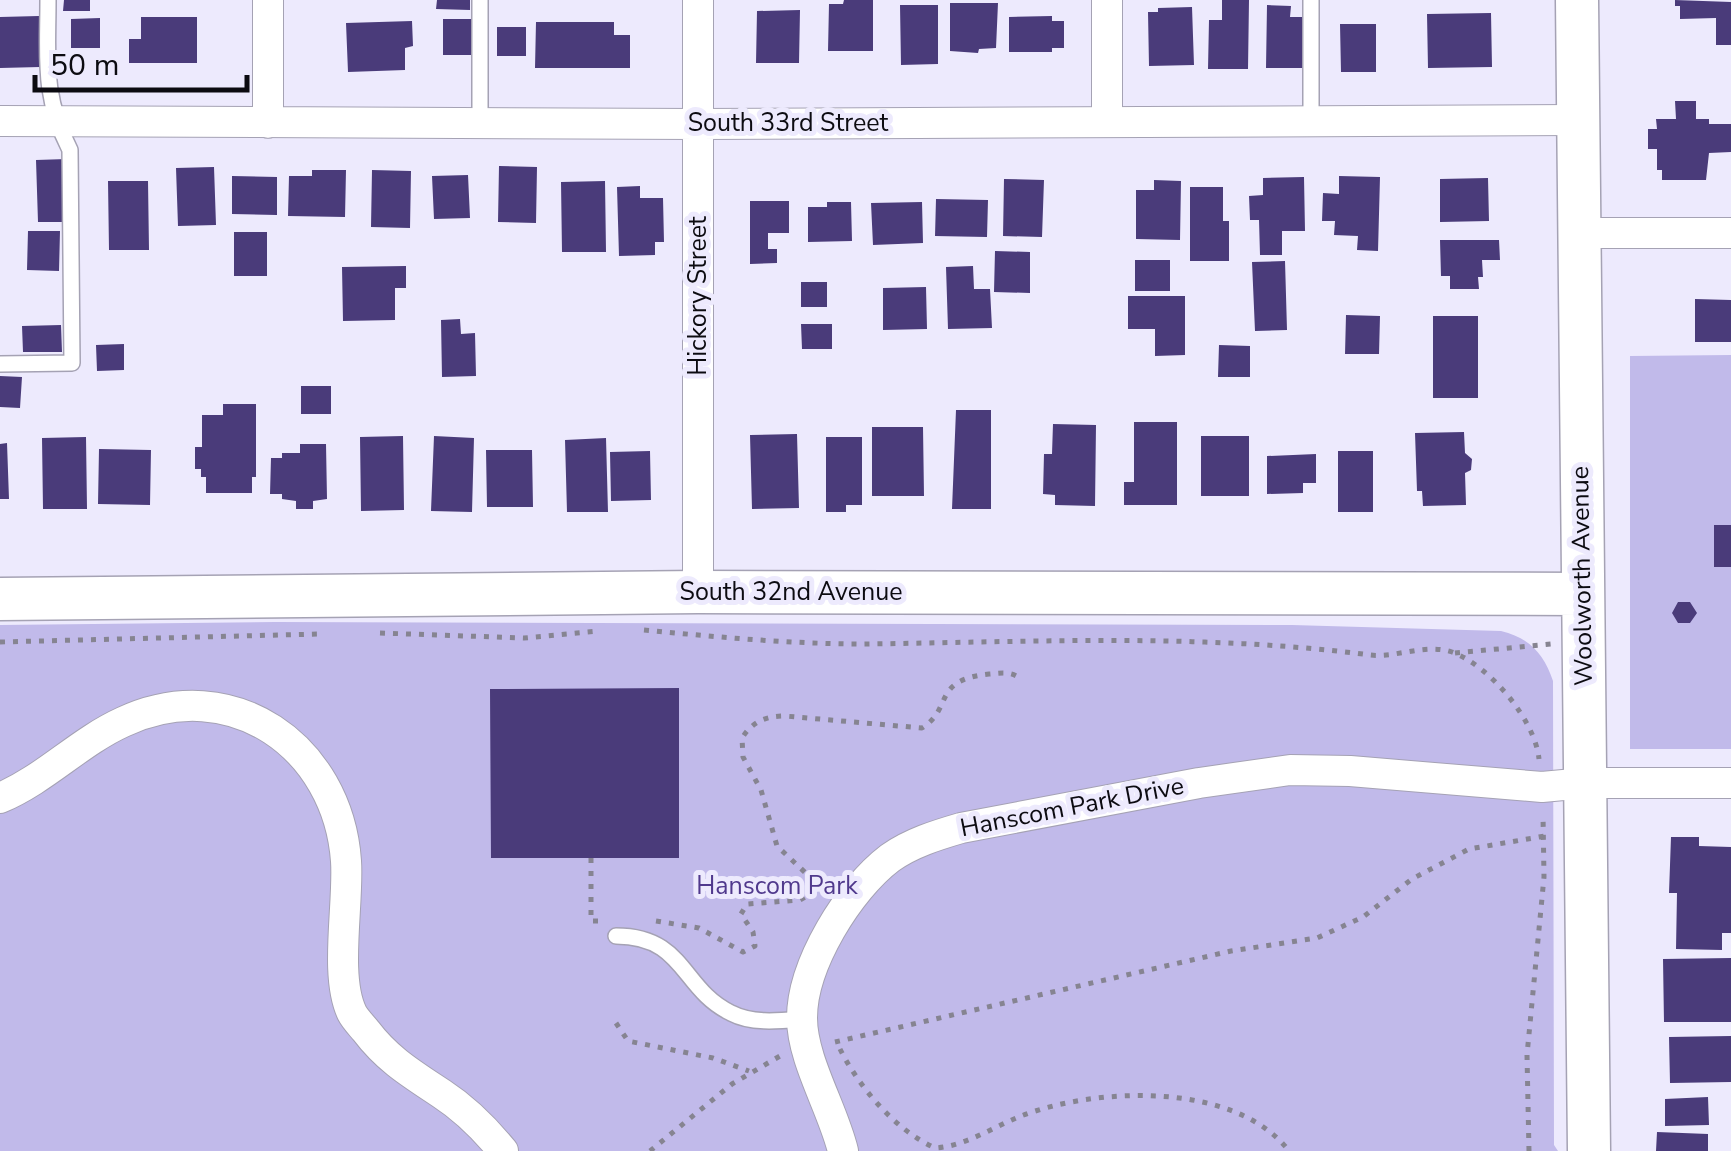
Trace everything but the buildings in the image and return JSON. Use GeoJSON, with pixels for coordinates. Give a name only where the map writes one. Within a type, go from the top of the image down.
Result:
{"type":"FeatureCollection","features":[{"type":"Feature","properties":{"kind":"street"},"geometry":{"type":"LineString","coordinates":[[268,0],[268,123]]}},
{"type":"Feature","properties":{"kind":"street","name":"Hickory Street"},"geometry":{"type":"LineString","coordinates":[[698,0],[698,592]]}},
{"type":"Feature","properties":{"kind":"street"},"geometry":{"type":"LineString","coordinates":[[1107,0],[1107,120]]}},
{"type":"Feature","properties":{"kind":"street","name":"Woolworth Avenue"},"geometry":{"type":"LineString","coordinates":[[1577,0],[1589,1151]]}},
{"type":"Feature","properties":{"kind":"street","name":"South 33rd Street"},"geometry":{"type":"LineString","coordinates":[[0,121],[698,124],[1576,120]]}},
{"type":"Feature","properties":{"kind":"street"},"geometry":{"type":"LineString","coordinates":[[1578,232],[1731,233]]}},
{"type":"Feature","properties":{"kind":"street","name":"South 32nd Avenue"},"geometry":{"type":"LineString","coordinates":[[0,599],[698,592],[1582,594]]}},
{"type":"Feature","properties":{"kind":"street"},"geometry":{"type":"LineString","coordinates":[[0,798],[28,786],[102,734],[136,716],[208,708],[248,716],[268,726],[312,764],[334,802],[346,851],[344,972],[352,1014],[381,1051],[466,1112],[502,1151]]}},
{"type":"Feature","properties":{"kind":"street","name":"Hanscom Park Drive"},"geometry":{"type":"LineString","coordinates":[[815,1036],[815,966],[850,900],[888,860],[937,835],[1276,771],[1334,770],[1542,787],[1584,783],[1731,783]]}},
{"type":"Feature","properties":{"kind":"street"},"geometry":{"type":"LineString","coordinates":[[815,1036],[843,1151]]}},
{"type":"Feature","properties":{"kind":"lane"},"geometry":{"type":"LineString","coordinates":[[0,364],[72,364],[70,150],[48,92],[48,0]]}},
{"type":"Feature","properties":{"kind":"lane"},"geometry":{"type":"LineString","coordinates":[[480,0],[480,122]]}},
{"type":"Feature","properties":{"kind":"lane"},"geometry":{"type":"LineString","coordinates":[[1311,121],[1312,0]]}},
{"type":"Feature","properties":{"kind":"lane"},"geometry":{"type":"LineString","coordinates":[[616,936],[644,938],[664,947],[726,1012],[815,1036]]}},
{"type":"Feature","properties":{"kind":"path"},"geometry":{"type":"LineString","coordinates":[[364,633],[524,638],[608,630]]}},
{"type":"Feature","properties":{"kind":"path"},"geometry":{"type":"LineString","coordinates":[[642,630],[860,644],[1061,639],[1282,643],[1387,657],[1433,648],[1454,653],[1532,644]]}},
{"type":"Feature","properties":{"kind":"path"},"geometry":{"type":"LineString","coordinates":[[0,642],[326,634]]}},
{"type":"Feature","properties":{"kind":"path"},"geometry":{"type":"LineString","coordinates":[[1454,653],[1488,676],[1523,714],[1538,741],[1545,836],[1539,941],[1526,1055],[1529,1151]]}},
{"type":"Feature","properties":{"kind":"path"},"geometry":{"type":"LineString","coordinates":[[644,921],[699,928],[743,952],[755,946],[754,932],[741,914],[747,904],[800,900],[814,892],[812,879],[778,846],[762,790],[747,768],[742,738],[754,723],[786,716],[922,728],[930,723],[946,692],[964,678],[1005,672],[1020,679]]}},
{"type":"Feature","properties":{"kind":"path"},"geometry":{"type":"LineString","coordinates":[[650,1151],[695,1111],[751,1072],[815,1036],[1231,951],[1317,938],[1363,917],[1412,880],[1469,849],[1545,836]]}},
{"type":"Feature","properties":{"kind":"path"},"geometry":{"type":"LineString","coordinates":[[592,858],[592,921],[604,921]]}},
{"type":"Feature","properties":{"kind":"path"},"geometry":{"type":"LineString","coordinates":[[616,1023],[628,1041],[714,1058],[751,1072]]}},
{"type":"Feature","properties":{"kind":"path"},"geometry":{"type":"LineString","coordinates":[[815,1036],[846,1062],[876,1100],[912,1134],[935,1148],[952,1146],[1022,1115],[1054,1106],[1117,1096],[1155,1096],[1226,1108],[1249,1116],[1289,1151]]}},
{"type":"Feature","properties":{"kind":"green space"},"geometry":{"type":"Polygon","coordinates":[[[1731,355],[1731,749],[1630,749],[1630,356],[1731,355]]]}},
{"type":"Feature","properties":{"kind":"green space","name":"Hanscom Park"},"geometry":{"type":"Polygon","coordinates":[[[0,625],[1292,625],[1511,634],[1535,648],[1553,681],[1554,1145],[1558,1151],[0,1151],[0,625]]]}}]}
